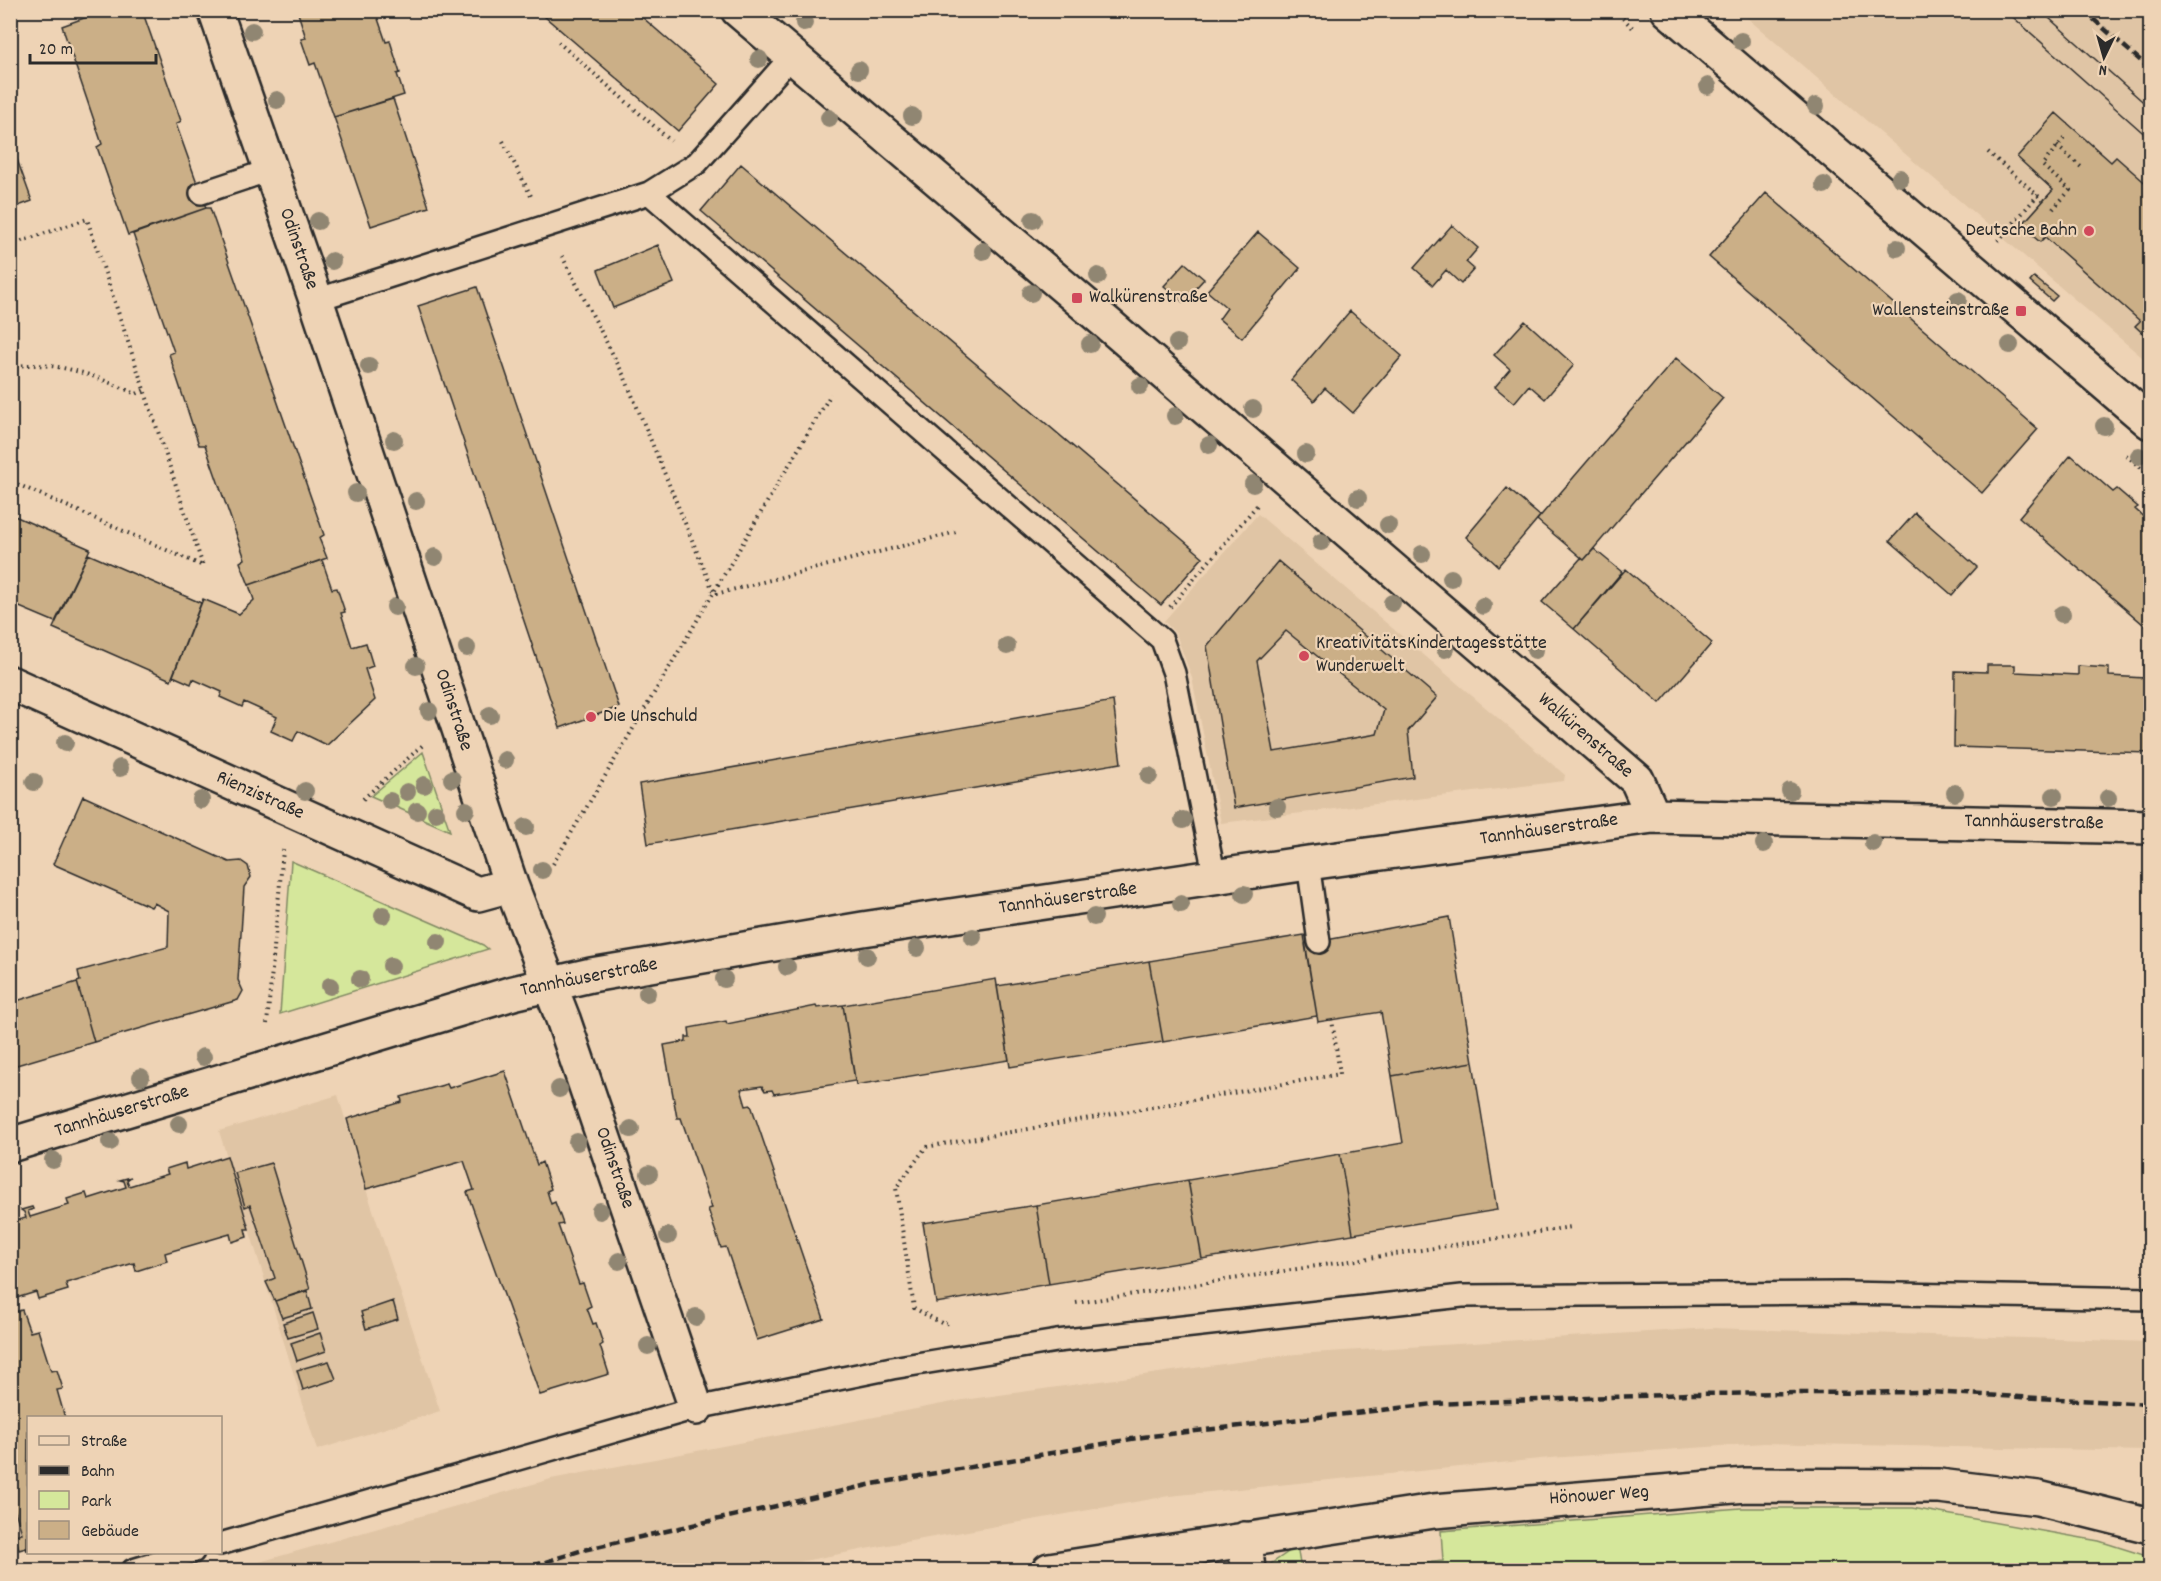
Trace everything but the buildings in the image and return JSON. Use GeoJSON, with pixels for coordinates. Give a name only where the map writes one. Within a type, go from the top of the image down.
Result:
{"type":"FeatureCollection","features":[{"type":"Feature","properties":{"kind":"street","name":"Odinstraße"},"geometry":{"type":"LineString","coordinates":[[215,10],[316,300],[511,885],[562,1018],[696,1407]]}},
{"type":"Feature","properties":{"kind":"street","name":"Walkürenstraße"},"geometry":{"type":"LineString","coordinates":[[738,10],[1109,325],[1637,780],[1653,816]]}},
{"type":"Feature","properties":{"kind":"street"},"geometry":{"type":"LineString","coordinates":[[1668,10],[2151,422]]}},
{"type":"Feature","properties":{"kind":"street","name":"Rienzistraße"},"geometry":{"type":"LineString","coordinates":[[10,683],[478,894],[511,885]]}},
{"type":"Feature","properties":{"kind":"street","name":"Tannhäuserstraße"},"geometry":{"type":"LineString","coordinates":[[10,1145],[513,993],[863,929],[1308,863],[1653,816],[1943,820],[2151,827]]}},
{"type":"Feature","properties":{"kind":"street","name":"Hönower Weg"},"geometry":{"type":"LineString","coordinates":[[1049,1570],[1434,1511],[1746,1485],[1939,1486],[2037,1498],[2151,1526]]}},
{"type":"Feature","properties":{"kind":"street"},"geometry":{"type":"LineString","coordinates":[[1245,1539],[1248,1570]]}},
{"type":"Feature","properties":{"kind":"lane"},"geometry":{"type":"LineString","coordinates":[[316,300],[649,193],[697,163],[791,57]]}},
{"type":"Feature","properties":{"kind":"lane"},"geometry":{"type":"LineString","coordinates":[[201,193],[270,170]]}},
{"type":"Feature","properties":{"kind":"lane"},"geometry":{"type":"LineString","coordinates":[[649,193],[847,368],[1162,640],[1174,673],[1215,878]]}},
{"type":"Feature","properties":{"kind":"lane"},"geometry":{"type":"LineString","coordinates":[[1308,863],[1319,942]]}},
{"type":"Feature","properties":{"kind":"lane"},"geometry":{"type":"LineString","coordinates":[[222,1543],[696,1407],[892,1368],[1057,1341],[1462,1296],[1844,1293],[2151,1299]]}},
{"type":"Feature","properties":{"kind":"lane"},"geometry":{"type":"LineString","coordinates":[[133,1570],[187,1554]]}},
{"type":"Feature","properties":{"kind":"path"},"geometry":{"type":"LineString","coordinates":[[558,42],[697,163]]}},
{"type":"Feature","properties":{"kind":"path"},"geometry":{"type":"LineString","coordinates":[[2053,209],[2070,190],[2042,165],[2066,136]]}},
{"type":"Feature","properties":{"kind":"path"},"geometry":{"type":"LineString","coordinates":[[503,141],[626,378],[715,594]]}},
{"type":"Feature","properties":{"kind":"path"},"geometry":{"type":"LineString","coordinates":[[2057,146],[2081,167]]}},
{"type":"Feature","properties":{"kind":"path"},"geometry":{"type":"LineString","coordinates":[[1988,152],[2043,200]]}},
{"type":"Feature","properties":{"kind":"path"},"geometry":{"type":"LineString","coordinates":[[1993,246],[2038,195]]}},
{"type":"Feature","properties":{"kind":"path"},"geometry":{"type":"LineString","coordinates":[[10,245],[87,219],[203,566],[10,481]]}},
{"type":"Feature","properties":{"kind":"path"},"geometry":{"type":"LineString","coordinates":[[10,367],[29,364],[79,370],[136,394],[145,390]]}},
{"type":"Feature","properties":{"kind":"path"},"geometry":{"type":"LineString","coordinates":[[553,864],[847,368]]}},
{"type":"Feature","properties":{"kind":"path"},"geometry":{"type":"LineString","coordinates":[[1150,630],[1283,476]]}},
{"type":"Feature","properties":{"kind":"path"},"geometry":{"type":"LineString","coordinates":[[715,594],[960,531]]}},
{"type":"Feature","properties":{"kind":"path"},"geometry":{"type":"LineString","coordinates":[[360,802],[428,741]]}},
{"type":"Feature","properties":{"kind":"path"},"geometry":{"type":"LineString","coordinates":[[267,1024],[283,850]]}},
{"type":"Feature","properties":{"kind":"path"},"geometry":{"type":"LineString","coordinates":[[955,1322],[943,1323],[914,1308],[896,1188],[926,1148],[1340,1074],[1332,1020]]}},
{"type":"Feature","properties":{"kind":"path"},"geometry":{"type":"LineString","coordinates":[[1073,1304],[1571,1227]]}},
{"type":"Feature","properties":{"kind":"shaded area"},"geometry":{"type":"Polygon","coordinates":[[[1739,11],[2150,11],[2150,364],[1932,177],[1739,11]]]}},
{"type":"Feature","properties":{"kind":"shaded area","name":"KreativitätsKindertagesstätte Wunderwelt"},"geometry":{"type":"Polygon","coordinates":[[[1258,514],[1565,775],[1564,781],[1221,823],[1192,678],[1176,634],[1164,621],[1258,514]]]}},
{"type":"Feature","properties":{"kind":"shaded area"},"geometry":{"type":"Polygon","coordinates":[[[338,1095],[366,1189],[440,1411],[317,1450],[219,1131],[338,1095]]]}},
{"type":"Feature","properties":{"kind":"shaded area"},"geometry":{"type":"Polygon","coordinates":[[[1711,1328],[2150,1342],[2150,1451],[1764,1443],[1550,1458],[1169,1496],[758,1570],[231,1570],[551,1479],[963,1400],[1296,1354],[1711,1328]]]}},
{"type":"Feature","properties":{"kind":"green space"},"geometry":{"type":"Polygon","coordinates":[[[423,752],[450,831],[371,796],[423,752]]]}},
{"type":"Feature","properties":{"kind":"green space"},"geometry":{"type":"Polygon","coordinates":[[[291,861],[483,945],[488,949],[280,1014],[291,861]]]}},
{"type":"Feature","properties":{"kind":"green space"},"geometry":{"type":"Polygon","coordinates":[[[1741,1508],[1912,1508],[2099,1541],[2150,1557],[2150,1570],[1363,1570],[1443,1561],[1441,1531],[1741,1508]]]}},
{"type":"Feature","properties":{"kind":"green space"},"geometry":{"type":"Polygon","coordinates":[[[1297,1546],[1301,1570],[1265,1570],[1265,1568],[1297,1546]]]}},
{"type":"Feature","properties":{"kind":"tram line"},"geometry":{"type":"LineString","coordinates":[[2005,10],[2150,139]]}},
{"type":"Feature","properties":{"kind":"tram line"},"geometry":{"type":"LineString","coordinates":[[2040,10],[2150,108]]}},
{"type":"Feature","properties":{"kind":"railway"},"geometry":{"type":"LineString","coordinates":[[2083,10],[2150,69]]}},
{"type":"Feature","properties":{"kind":"railway"},"geometry":{"type":"LineString","coordinates":[[520,1570],[583,1550],[873,1484],[1143,1437],[1434,1404],[1689,1394],[1929,1392],[2150,1404]]}},
{"type":"Feature","properties":{"kind":"place","name":"Deutsche Bahn"},"geometry":{"type":"Point","coordinates":[2089,231]}},
{"type":"Feature","properties":{"kind":"place","name":"Walkürenstraße"},"geometry":{"type":"Point","coordinates":[1077,298]}},
{"type":"Feature","properties":{"kind":"place","name":"Wallensteinstraße"},"geometry":{"type":"Point","coordinates":[2021,311]}},
{"type":"Feature","properties":{"kind":"place","name":"KreativitätsKindertagesstätte Wunderwelt"},"geometry":{"type":"Point","coordinates":[1304,656]}},
{"type":"Feature","properties":{"kind":"place","name":"Die Unschuld"},"geometry":{"type":"Point","coordinates":[591,717]}}]}
